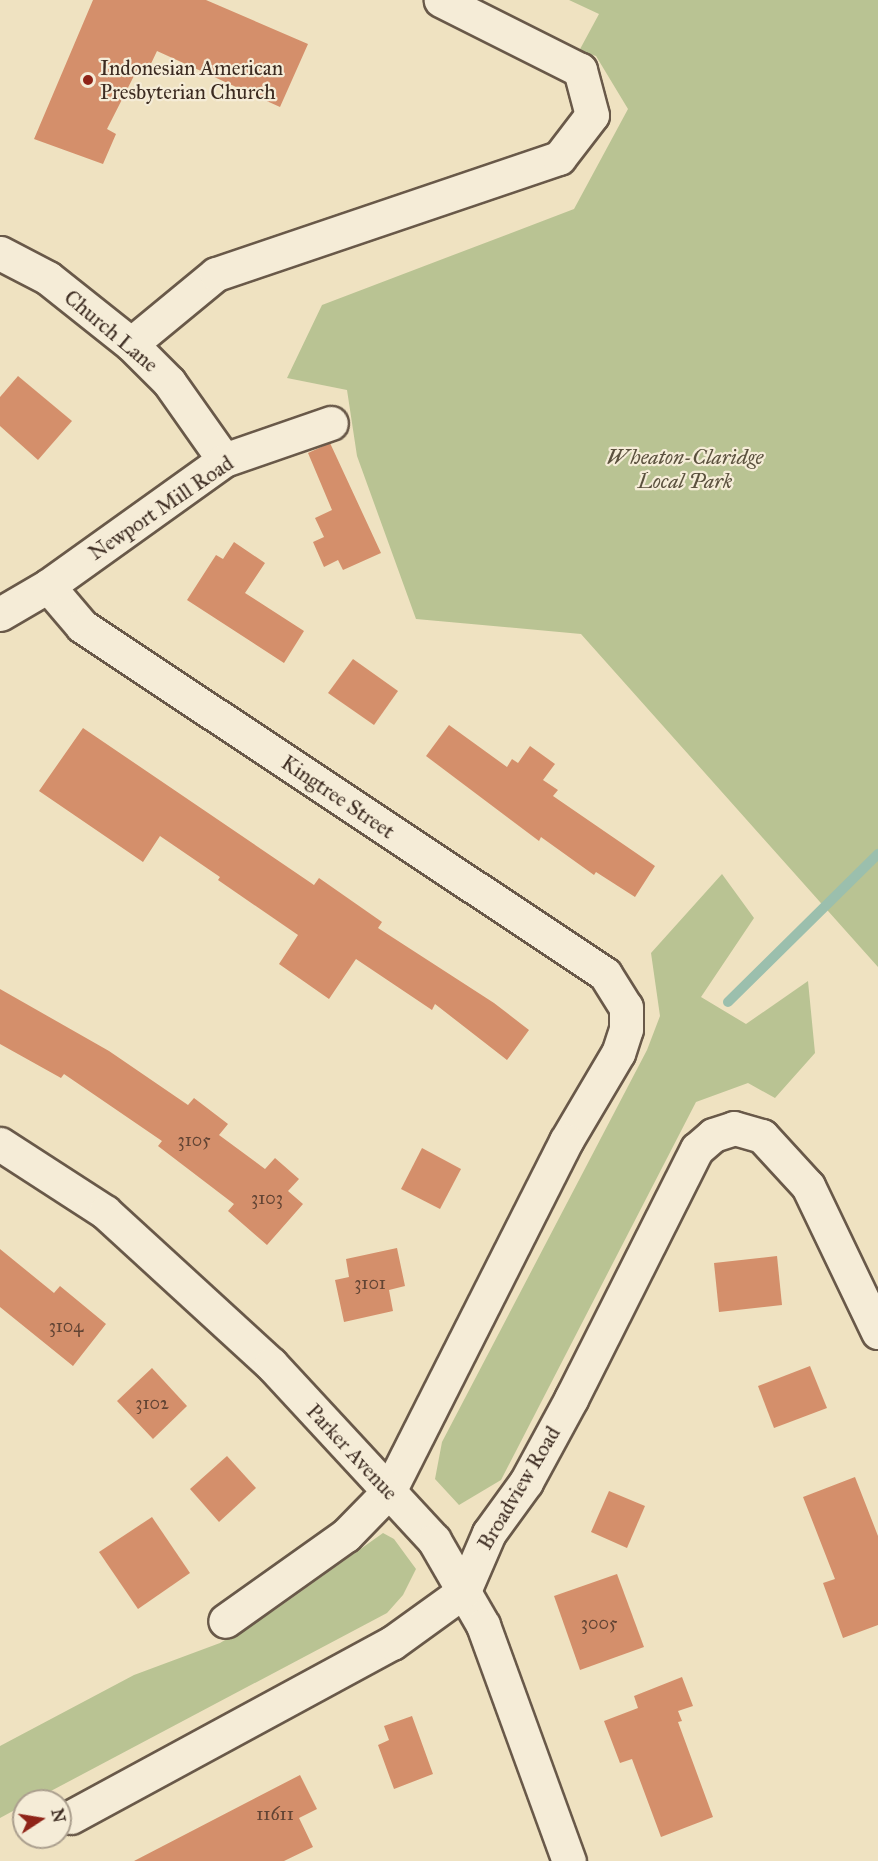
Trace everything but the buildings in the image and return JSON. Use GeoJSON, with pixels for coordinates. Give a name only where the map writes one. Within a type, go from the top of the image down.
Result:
{"type":"FeatureCollection","features":[{"type":"Feature","properties":{"kind":"street"},"geometry":{"type":"LineString","coordinates":[[131,344],[216,274],[559,158],[592,115],[580,70],[441,0]]}},
{"type":"Feature","properties":{"kind":"street","name":"Church Lane"},"geometry":{"type":"LineString","coordinates":[[0,254],[48,278],[131,344],[170,382],[224,460]]}},
{"type":"Feature","properties":{"kind":"street","name":"Newport Mill Road"},"geometry":{"type":"LineString","coordinates":[[0,614],[48,586],[224,460],[331,423]]}},
{"type":"Feature","properties":{"kind":"street","name":"Kingtree Street"},"geometry":{"type":"LineString","coordinates":[[48,586],[82,626],[605,974],[626,1007],[626,1029],[618,1053],[566,1141],[389,1491]]}},
{"type":"Feature","properties":{"kind":"street","name":"Broadview Road"},"geometry":{"type":"LineString","coordinates":[[464,1592],[489,1533],[526,1482],[571,1399],[697,1149],[713,1135],[734,1128],[762,1136],[808,1185],[878,1332]]}},
{"type":"Feature","properties":{"kind":"street","name":"Parker Avenue"},"geometry":{"type":"LineString","coordinates":[[0,1144],[105,1212],[272,1364],[434,1540],[483,1625],[569,1861]]}},
{"type":"Feature","properties":{"kind":"street"},"geometry":{"type":"LineString","coordinates":[[225,1621],[346,1535],[389,1491]]}},
{"type":"Feature","properties":{"kind":"street"},"geometry":{"type":"LineString","coordinates":[[72,1815],[392,1643],[464,1592]]}},
{"type":"Feature","properties":{"kind":"green space","name":"Wheaton-Claridge Local Park"},"geometry":{"type":"Polygon","coordinates":[[[569,0],[878,0],[878,967],[581,634],[416,619],[357,456],[347,390],[287,378],[322,305],[574,209],[628,109],[596,56],[579,51],[599,14],[569,0]]]}},
{"type":"Feature","properties":{"kind":"green space"},"geometry":{"type":"Polygon","coordinates":[[[722,874],[754,918],[701,997],[746,1024],[808,981],[815,1053],[775,1098],[748,1083],[696,1102],[501,1480],[459,1505],[435,1479],[442,1442],[647,1050],[660,1016],[651,953],[722,874]]]}},
{"type":"Feature","properties":{"kind":"green space"},"geometry":{"type":"Polygon","coordinates":[[[383,1533],[394,1539],[416,1569],[403,1595],[387,1613],[55,1789],[12,1789],[12,1812],[0,1818],[0,1746],[134,1675],[220,1643],[275,1610],[383,1533]]]}},
{"type":"Feature","properties":{"kind":"waterway"},"geometry":{"type":"LineString","coordinates":[[728,1002],[878,854]]}},
{"type":"Feature","properties":{"kind":"place","name":"Indonesian American Presbyterian Church"},"geometry":{"type":"Point","coordinates":[88,80]}}]}
